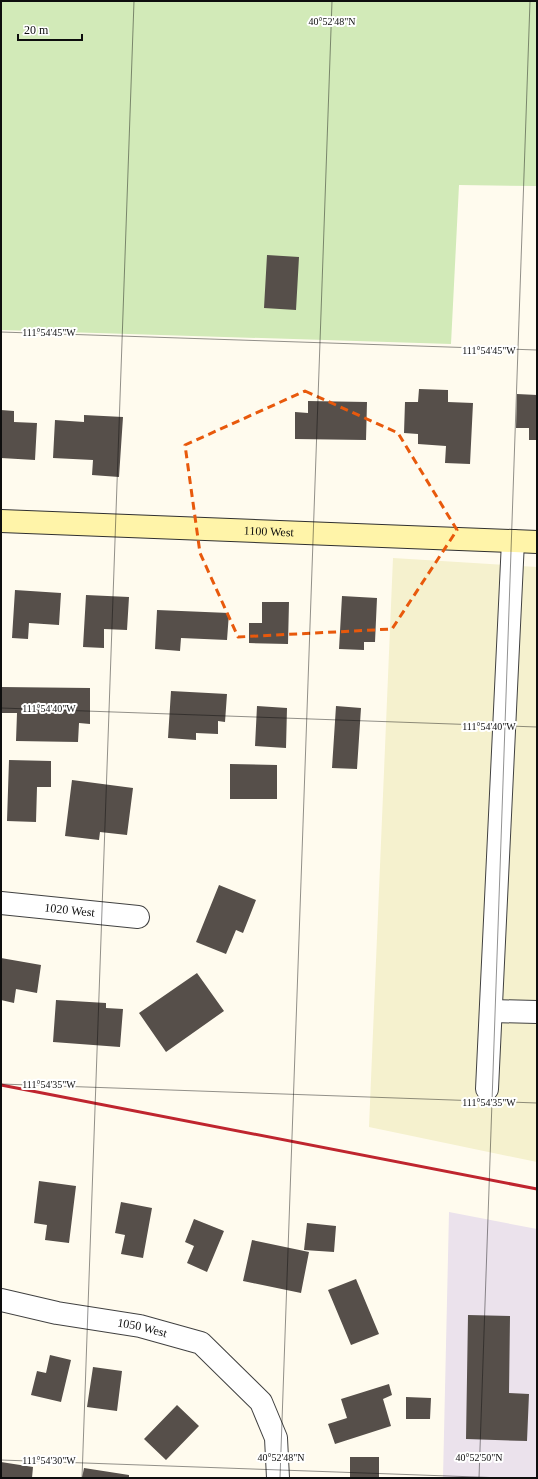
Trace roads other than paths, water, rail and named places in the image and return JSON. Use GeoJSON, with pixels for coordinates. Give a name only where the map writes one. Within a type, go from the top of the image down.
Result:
{"type":"FeatureCollection","features":[{"type":"Feature","properties":{"kind":"street","name":"1100 West"},"geometry":{"type":"LineString","coordinates":[[1,521],[537,542]]}},
{"type":"Feature","properties":{"kind":"street"},"geometry":{"type":"LineString","coordinates":[[487,1089],[513,541]]}},
{"type":"Feature","properties":{"kind":"street","name":"1020 West"},"geometry":{"type":"LineString","coordinates":[[1,903],[138,917]]}},
{"type":"Feature","properties":{"kind":"street"},"geometry":{"type":"LineString","coordinates":[[491,1011],[537,1012]]}},
{"type":"Feature","properties":{"kind":"street","name":"1050 West"},"geometry":{"type":"LineString","coordinates":[[1,1300],[57,1313],[140,1326],[201,1343],[261,1402],[276,1438],[278,1478]]}},
{"type":"Feature","properties":{"kind":"railway"},"geometry":{"type":"LineString","coordinates":[[1,1085],[537,1189]]}}]}
